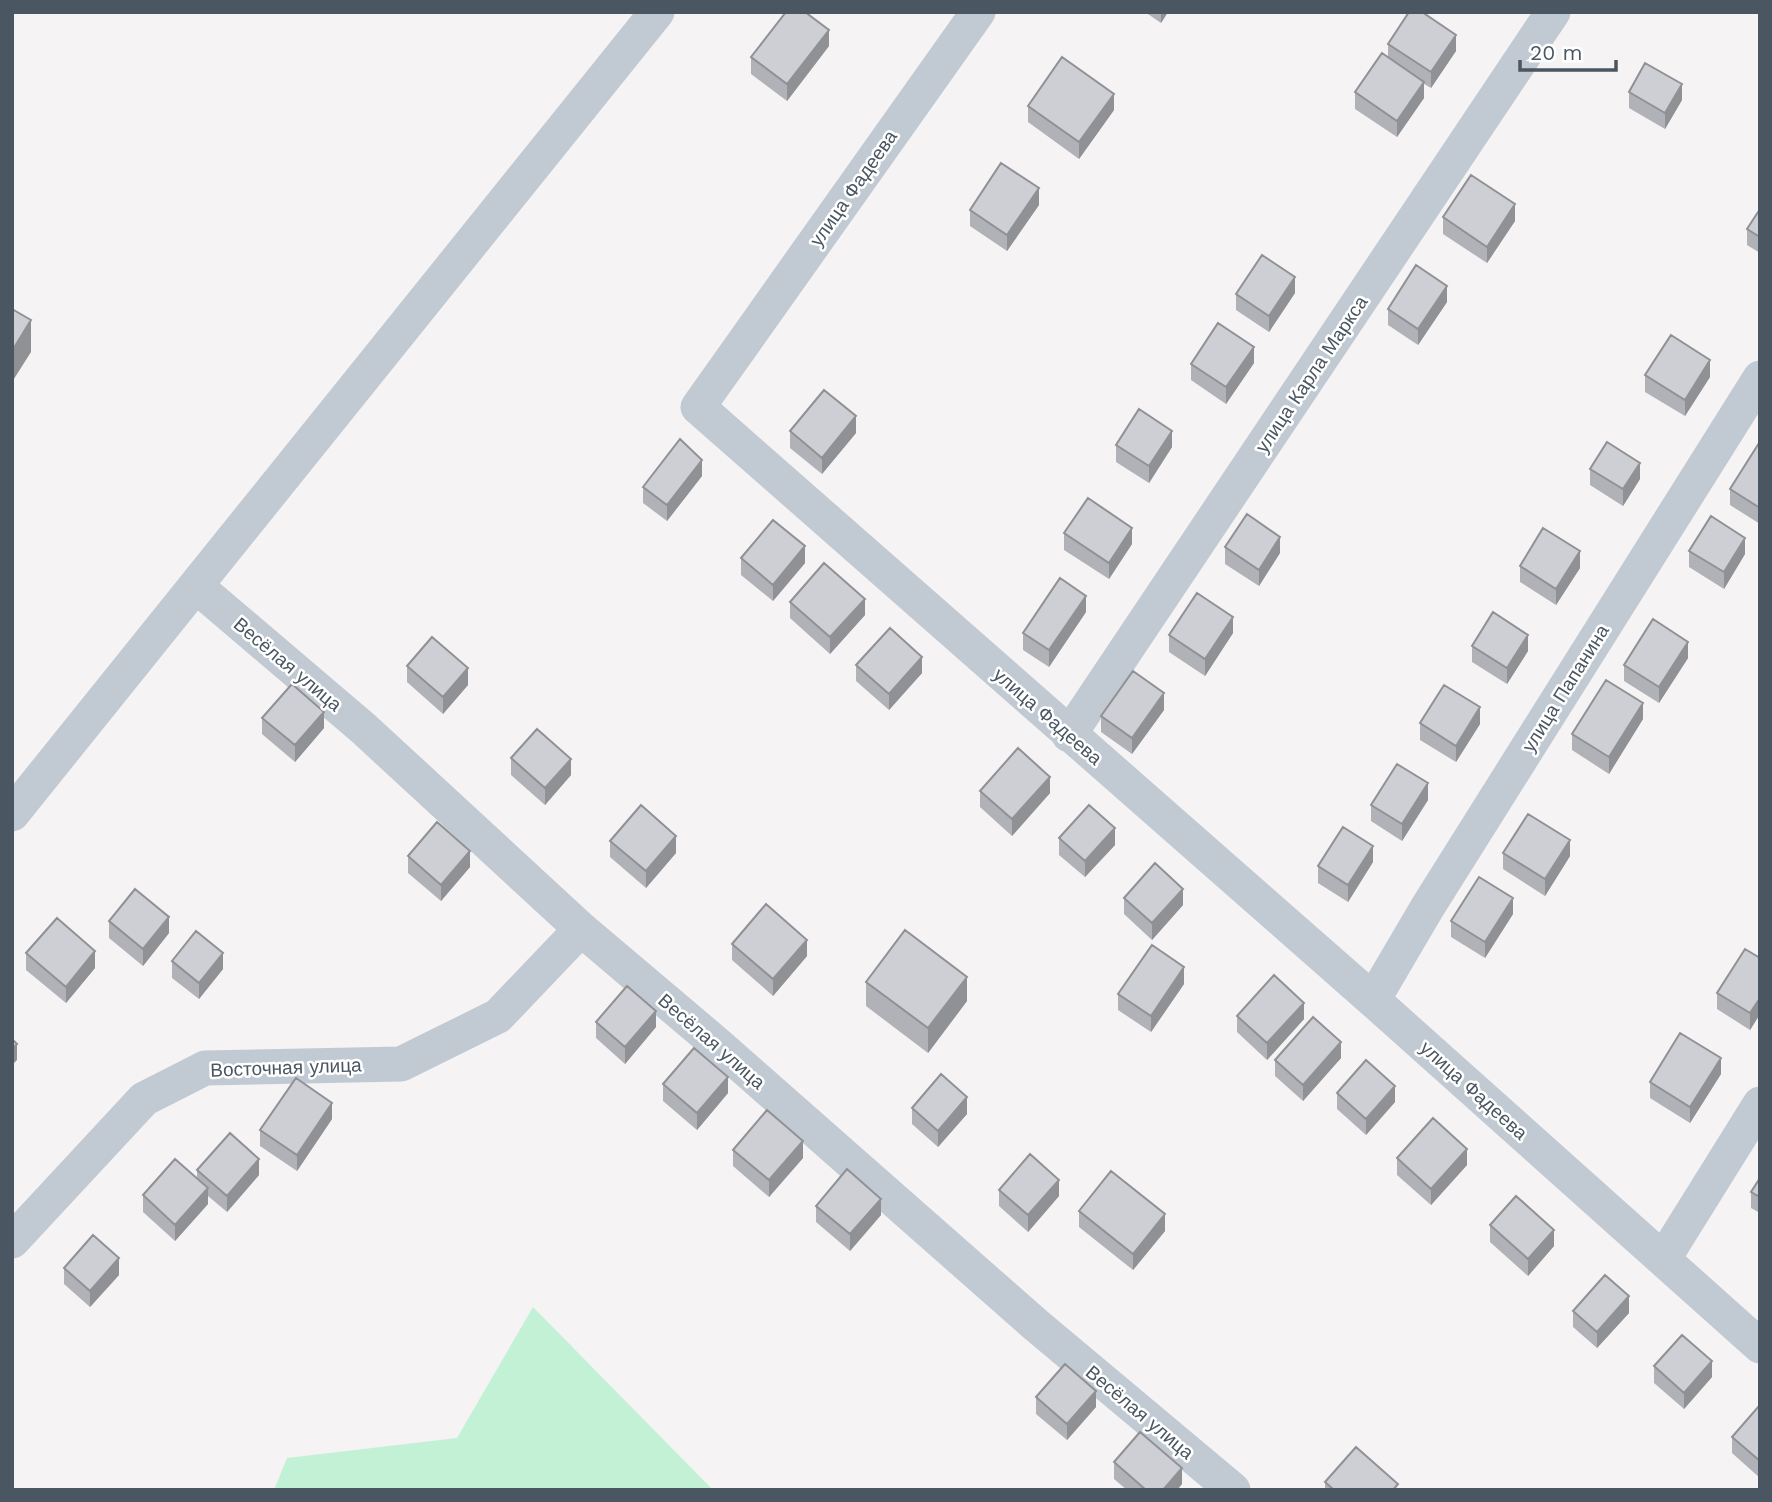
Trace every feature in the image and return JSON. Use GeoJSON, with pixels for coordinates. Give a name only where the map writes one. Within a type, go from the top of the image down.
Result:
{"type":"FeatureCollection","features":[{"type":"Feature","properties":{"kind":"street"},"geometry":{"type":"LineString","coordinates":[[12,814],[657,12]]}},
{"type":"Feature","properties":{"kind":"street","name":"улица Фадеева"},"geometry":{"type":"LineString","coordinates":[[978,12],[698,407],[1373,1000],[1760,1346]]}},
{"type":"Feature","properties":{"kind":"street","name":"улица Карла Маркса"},"geometry":{"type":"LineString","coordinates":[[1069,735],[1553,12]]}},
{"type":"Feature","properties":{"kind":"street","name":"улица Папанина"},"geometry":{"type":"LineString","coordinates":[[1373,1000],[1427,908],[1760,378]]}},
{"type":"Feature","properties":{"kind":"street","name":"Весёлая улица"},"geometry":{"type":"LineString","coordinates":[[196,586],[363,728],[581,929],[718,1045],[1036,1325],[1233,1490]]}},
{"type":"Feature","properties":{"kind":"street","name":"Восточная улица"},"geometry":{"type":"LineString","coordinates":[[12,1241],[144,1099],[205,1068],[401,1064],[498,1016],[581,929]]}},
{"type":"Feature","properties":{"kind":"street"},"geometry":{"type":"LineString","coordinates":[[1664,1258],[1760,1104]]}},
{"type":"Feature","properties":{"kind":"green space"},"geometry":{"type":"Polygon","coordinates":[[[533,1307],[713,1490],[274,1490],[287,1458],[457,1438],[533,1307]]]}},
{"type":"Feature","properties":{"kind":"building"},"geometry":{"type":"Polygon","coordinates":[[[786,12],[805,12],[829,30],[787,84],[751,57],[786,12]]]}},
{"type":"Feature","properties":{"kind":"building"},"geometry":{"type":"Polygon","coordinates":[[[1409,12],[1422,12],[1456,35],[1431,72],[1388,44],[1409,12]]]}},
{"type":"Feature","properties":{"kind":"building"},"geometry":{"type":"Polygon","coordinates":[[[1382,53],[1424,82],[1397,121],[1355,92],[1382,53]]]}},
{"type":"Feature","properties":{"kind":"building"},"geometry":{"type":"Polygon","coordinates":[[[1062,57],[1114,94],[1079,142],[1028,106],[1062,57]]]}},
{"type":"Feature","properties":{"kind":"building"},"geometry":{"type":"Polygon","coordinates":[[[1645,63],[1682,84],[1665,113],[1629,92],[1645,63]]]}},
{"type":"Feature","properties":{"kind":"building"},"geometry":{"type":"Polygon","coordinates":[[[1001,163],[1039,188],[1007,235],[970,210],[1001,163]]]}},
{"type":"Feature","properties":{"kind":"building"},"geometry":{"type":"Polygon","coordinates":[[[1471,175],[1515,204],[1487,247],[1443,217],[1471,175]]]}},
{"type":"Feature","properties":{"kind":"building"},"geometry":{"type":"Polygon","coordinates":[[[1760,209],[1760,237],[1747,229],[1760,209]]]}},
{"type":"Feature","properties":{"kind":"building"},"geometry":{"type":"Polygon","coordinates":[[[1262,255],[1295,277],[1269,316],[1236,294],[1262,255]]]}},
{"type":"Feature","properties":{"kind":"building"},"geometry":{"type":"Polygon","coordinates":[[[1416,265],[1447,286],[1418,329],[1388,309],[1416,265]]]}},
{"type":"Feature","properties":{"kind":"building"},"geometry":{"type":"Polygon","coordinates":[[[12,309],[31,320],[12,351],[12,309]]]}},
{"type":"Feature","properties":{"kind":"building"},"geometry":{"type":"Polygon","coordinates":[[[1218,323],[1254,347],[1226,387],[1191,364],[1218,323]]]}},
{"type":"Feature","properties":{"kind":"building"},"geometry":{"type":"Polygon","coordinates":[[[1671,335],[1710,360],[1685,400],[1645,375],[1671,335]]]}},
{"type":"Feature","properties":{"kind":"building"},"geometry":{"type":"Polygon","coordinates":[[[824,390],[856,416],[822,458],[790,431],[824,390]]]}},
{"type":"Feature","properties":{"kind":"building"},"geometry":{"type":"Polygon","coordinates":[[[1139,409],[1172,431],[1149,466],[1116,445],[1139,409]]]}},
{"type":"Feature","properties":{"kind":"building"},"geometry":{"type":"Polygon","coordinates":[[[680,439],[702,460],[667,505],[643,487],[680,439]]]}},
{"type":"Feature","properties":{"kind":"building"},"geometry":{"type":"Polygon","coordinates":[[[1607,442],[1640,463],[1623,489],[1590,469],[1607,442]]]}},
{"type":"Feature","properties":{"kind":"building"},"geometry":{"type":"Polygon","coordinates":[[[1760,444],[1760,508],[1730,489],[1760,444]]]}},
{"type":"Feature","properties":{"kind":"building"},"geometry":{"type":"Polygon","coordinates":[[[1088,498],[1132,528],[1109,563],[1064,533],[1088,498]]]}},
{"type":"Feature","properties":{"kind":"building"},"geometry":{"type":"Polygon","coordinates":[[[1247,514],[1280,537],[1259,570],[1225,547],[1247,514]]]}},
{"type":"Feature","properties":{"kind":"building"},"geometry":{"type":"Polygon","coordinates":[[[1711,516],[1745,538],[1724,572],[1689,551],[1711,516]]]}},
{"type":"Feature","properties":{"kind":"building"},"geometry":{"type":"Polygon","coordinates":[[[773,520],[805,546],[773,585],[741,558],[773,520]]]}},
{"type":"Feature","properties":{"kind":"building"},"geometry":{"type":"Polygon","coordinates":[[[1543,528],[1580,551],[1556,589],[1520,566],[1543,528]]]}},
{"type":"Feature","properties":{"kind":"building"},"geometry":{"type":"Polygon","coordinates":[[[824,563],[865,599],[830,637],[790,602],[824,563]]]}},
{"type":"Feature","properties":{"kind":"building"},"geometry":{"type":"Polygon","coordinates":[[[1060,578],[1086,596],[1049,650],[1023,633],[1060,578]]]}},
{"type":"Feature","properties":{"kind":"building"},"geometry":{"type":"Polygon","coordinates":[[[1197,593],[1233,617],[1205,659],[1169,635],[1197,593]]]}},
{"type":"Feature","properties":{"kind":"building"},"geometry":{"type":"Polygon","coordinates":[[[1493,612],[1528,635],[1507,668],[1472,646],[1493,612]]]}},
{"type":"Feature","properties":{"kind":"building"},"geometry":{"type":"Polygon","coordinates":[[[1653,619],[1688,642],[1659,687],[1624,665],[1653,619]]]}},
{"type":"Feature","properties":{"kind":"building"},"geometry":{"type":"Polygon","coordinates":[[[890,628],[922,657],[889,694],[856,665],[890,628]]]}},
{"type":"Feature","properties":{"kind":"building"},"geometry":{"type":"Polygon","coordinates":[[[432,637],[468,668],[443,697],[407,666],[432,637]]]}},
{"type":"Feature","properties":{"kind":"building"},"geometry":{"type":"Polygon","coordinates":[[[1133,671],[1164,693],[1132,738],[1101,716],[1133,671]]]}},
{"type":"Feature","properties":{"kind":"building"},"geometry":{"type":"Polygon","coordinates":[[[1606,680],[1643,703],[1609,757],[1572,734],[1606,680]]]}},
{"type":"Feature","properties":{"kind":"building"},"geometry":{"type":"Polygon","coordinates":[[[292,684],[324,712],[295,745],[262,718],[292,684]]]}},
{"type":"Feature","properties":{"kind":"building"},"geometry":{"type":"Polygon","coordinates":[[[1444,685],[1480,707],[1456,746],[1420,723],[1444,685]]]}},
{"type":"Feature","properties":{"kind":"building"},"geometry":{"type":"Polygon","coordinates":[[[537,729],[571,759],[545,788],[511,758],[537,729]]]}},
{"type":"Feature","properties":{"kind":"building"},"geometry":{"type":"Polygon","coordinates":[[[1018,748],[1050,777],[1012,819],[980,791],[1018,748]]]}},
{"type":"Feature","properties":{"kind":"building"},"geometry":{"type":"Polygon","coordinates":[[[1397,764],[1428,783],[1402,824],[1371,805],[1397,764]]]}},
{"type":"Feature","properties":{"kind":"building"},"geometry":{"type":"Polygon","coordinates":[[[641,805],[676,836],[646,871],[610,841],[641,805]]]}},
{"type":"Feature","properties":{"kind":"building"},"geometry":{"type":"Polygon","coordinates":[[[1089,805],[1115,828],[1085,861],[1059,838],[1089,805]]]}},
{"type":"Feature","properties":{"kind":"building"},"geometry":{"type":"Polygon","coordinates":[[[1528,814],[1570,840],[1545,879],[1503,853],[1528,814]]]}},
{"type":"Feature","properties":{"kind":"building"},"geometry":{"type":"Polygon","coordinates":[[[437,822],[470,851],[441,885],[408,856],[437,822]]]}},
{"type":"Feature","properties":{"kind":"building"},"geometry":{"type":"Polygon","coordinates":[[[1343,827],[1373,846],[1348,885],[1318,866],[1343,827]]]}},
{"type":"Feature","properties":{"kind":"building"},"geometry":{"type":"Polygon","coordinates":[[[1155,863],[1183,889],[1152,923],[1124,898],[1155,863]]]}},
{"type":"Feature","properties":{"kind":"building"},"geometry":{"type":"Polygon","coordinates":[[[1479,877],[1513,898],[1485,942],[1451,921],[1479,877]]]}},
{"type":"Feature","properties":{"kind":"building"},"geometry":{"type":"Polygon","coordinates":[[[135,889],[169,917],[143,949],[109,921],[135,889]]]}},
{"type":"Feature","properties":{"kind":"building"},"geometry":{"type":"Polygon","coordinates":[[[766,904],[807,940],[773,979],[732,944],[766,904]]]}},
{"type":"Feature","properties":{"kind":"building"},"geometry":{"type":"Polygon","coordinates":[[[57,918],[95,951],[66,987],[26,953],[57,918]]]}},
{"type":"Feature","properties":{"kind":"building"},"geometry":{"type":"Polygon","coordinates":[[[905,930],[967,977],[928,1028],[866,982],[905,930]]]}},
{"type":"Feature","properties":{"kind":"building"},"geometry":{"type":"Polygon","coordinates":[[[196,931],[223,953],[199,983],[172,961],[196,931]]]}},
{"type":"Feature","properties":{"kind":"building"},"geometry":{"type":"Polygon","coordinates":[[[1152,945],[1184,967],[1151,1016],[1118,994],[1152,945]]]}},
{"type":"Feature","properties":{"kind":"building"},"geometry":{"type":"Polygon","coordinates":[[[1745,949],[1760,958],[1760,998],[1750,1013],[1717,993],[1745,949]]]}},
{"type":"Feature","properties":{"kind":"building"},"geometry":{"type":"Polygon","coordinates":[[[1274,975],[1304,1003],[1267,1043],[1237,1016],[1274,975]]]}},
{"type":"Feature","properties":{"kind":"building"},"geometry":{"type":"Polygon","coordinates":[[[627,986],[656,1011],[625,1047],[596,1022],[627,986]]]}},
{"type":"Feature","properties":{"kind":"building"},"geometry":{"type":"Polygon","coordinates":[[[1313,1017],[1341,1042],[1303,1085],[1275,1060],[1313,1017]]]}},
{"type":"Feature","properties":{"kind":"building"},"geometry":{"type":"Polygon","coordinates":[[[1680,1033],[1721,1058],[1690,1107],[1650,1082],[1680,1033]]]}},
{"type":"Feature","properties":{"kind":"building"},"geometry":{"type":"Polygon","coordinates":[[[694,1048],[728,1077],[697,1113],[663,1084],[694,1048]]]}},
{"type":"Feature","properties":{"kind":"building"},"geometry":{"type":"Polygon","coordinates":[[[1366,1060],[1395,1086],[1366,1119],[1337,1093],[1366,1060]]]}},
{"type":"Feature","properties":{"kind":"building"},"geometry":{"type":"Polygon","coordinates":[[[941,1074],[967,1097],[938,1131],[912,1108],[941,1074]]]}},
{"type":"Feature","properties":{"kind":"building"},"geometry":{"type":"Polygon","coordinates":[[[296,1078],[332,1103],[297,1155],[260,1130],[296,1078]]]}},
{"type":"Feature","properties":{"kind":"building"},"geometry":{"type":"Polygon","coordinates":[[[767,1110],[803,1141],[769,1180],[733,1150],[767,1110]]]}},
{"type":"Feature","properties":{"kind":"building"},"geometry":{"type":"Polygon","coordinates":[[[1433,1118],[1467,1149],[1431,1189],[1397,1158],[1433,1118]]]}},
{"type":"Feature","properties":{"kind":"building"},"geometry":{"type":"Polygon","coordinates":[[[230,1133],[259,1159],[227,1196],[197,1170],[230,1133]]]}},
{"type":"Feature","properties":{"kind":"building"},"geometry":{"type":"Polygon","coordinates":[[[1030,1154],[1059,1180],[1028,1215],[999,1190],[1030,1154]]]}},
{"type":"Feature","properties":{"kind":"building"},"geometry":{"type":"Polygon","coordinates":[[[175,1159],[208,1188],[175,1225],[143,1195],[175,1159]]]}},
{"type":"Feature","properties":{"kind":"building"},"geometry":{"type":"Polygon","coordinates":[[[847,1169],[881,1199],[850,1234],[816,1206],[847,1169]]]}},
{"type":"Feature","properties":{"kind":"building"},"geometry":{"type":"Polygon","coordinates":[[[1111,1171],[1165,1214],[1133,1254],[1079,1211],[1111,1171]]]}},
{"type":"Feature","properties":{"kind":"building"},"geometry":{"type":"Polygon","coordinates":[[[1760,1178],[1760,1197],[1751,1192],[1760,1178]]]}},
{"type":"Feature","properties":{"kind":"building"},"geometry":{"type":"Polygon","coordinates":[[[1516,1196],[1554,1230],[1528,1259],[1490,1225],[1516,1196]]]}},
{"type":"Feature","properties":{"kind":"building"},"geometry":{"type":"Polygon","coordinates":[[[93,1235],[119,1258],[90,1291],[64,1268],[93,1235]]]}},
{"type":"Feature","properties":{"kind":"building"},"geometry":{"type":"Polygon","coordinates":[[[1605,1275],[1629,1296],[1597,1332],[1573,1311],[1605,1275]]]}},
{"type":"Feature","properties":{"kind":"building"},"geometry":{"type":"Polygon","coordinates":[[[1682,1335],[1712,1361],[1684,1393],[1654,1366],[1682,1335]]]}},
{"type":"Feature","properties":{"kind":"building"},"geometry":{"type":"Polygon","coordinates":[[[1065,1364],[1096,1391],[1067,1424],[1036,1397],[1065,1364]]]}},
{"type":"Feature","properties":{"kind":"building"},"geometry":{"type":"Polygon","coordinates":[[[1760,1406],[1760,1461],[1732,1437],[1760,1406]]]}},
{"type":"Feature","properties":{"kind":"building"},"geometry":{"type":"Polygon","coordinates":[[[1140,1432],[1182,1468],[1163,1490],[1146,1490],[1114,1462],[1140,1432]]]}},
{"type":"Feature","properties":{"kind":"building"},"geometry":{"type":"Polygon","coordinates":[[[1356,1447],[1398,1484],[1393,1490],[1334,1490],[1325,1482],[1356,1447]]]}}]}
